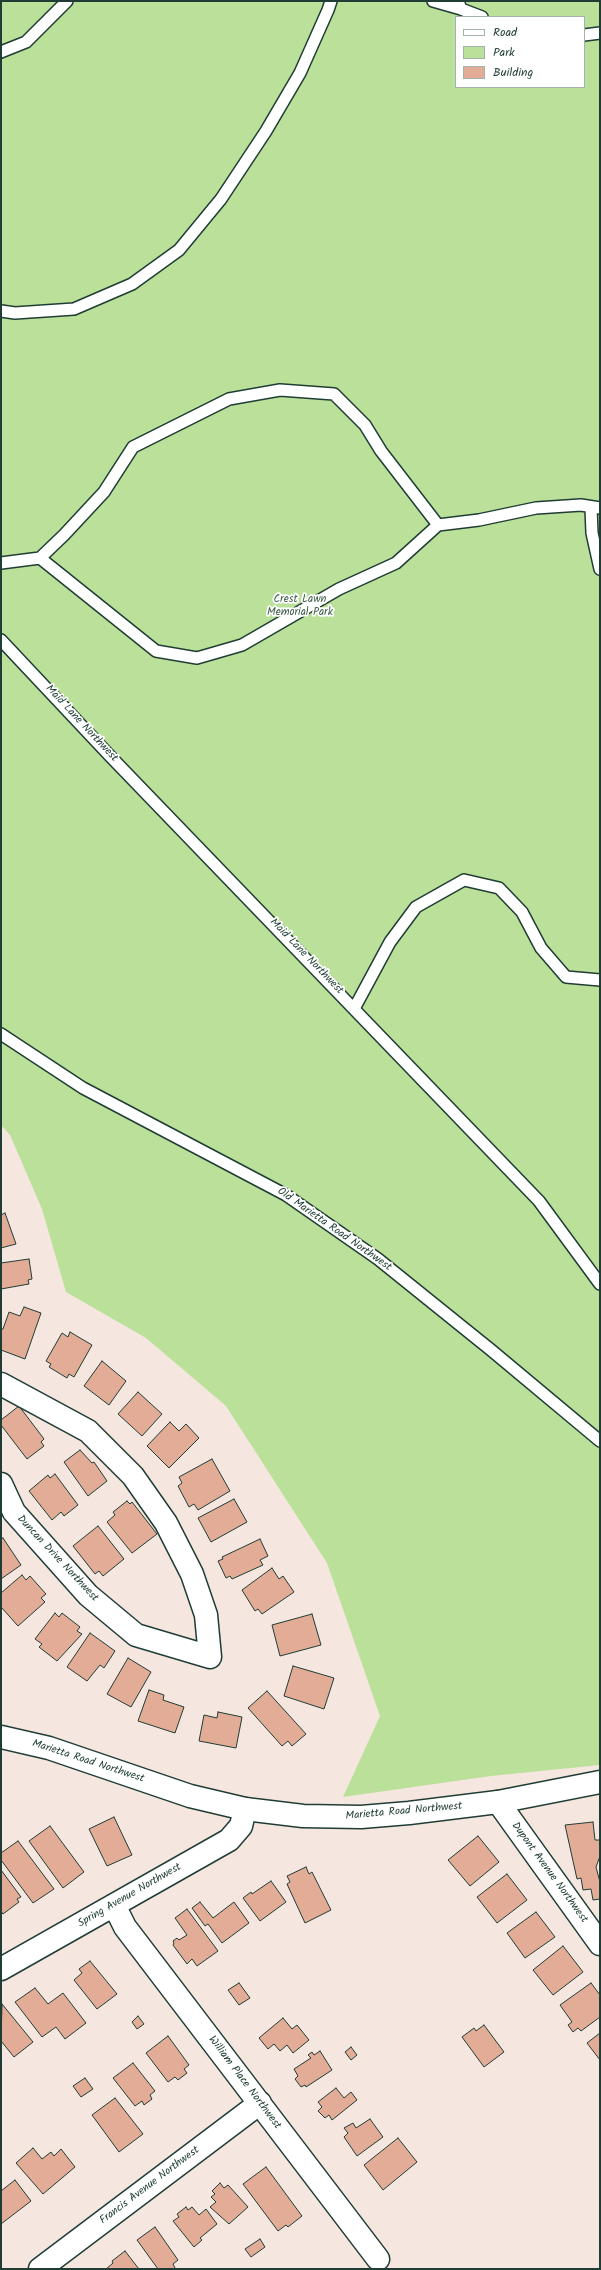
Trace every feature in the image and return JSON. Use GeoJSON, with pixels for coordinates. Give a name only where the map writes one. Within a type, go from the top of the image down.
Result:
{"type":"FeatureCollection","features":[{"type":"Feature","properties":{"kind":"street","name":"Duncan Drive Northwest"},"geometry":{"type":"LineString","coordinates":[[1,1384],[88,1431],[133,1476],[166,1523],[192,1574],[206,1615],[210,1657],[136,1634],[88,1595],[14,1512],[1,1484]]}},
{"type":"Feature","properties":{"kind":"street","name":"Marietta Road Northwest"},"geometry":{"type":"LineString","coordinates":[[1,1736],[49,1748],[190,1796],[245,1809],[302,1816],[361,1817],[498,1802],[600,1782]]}},
{"type":"Feature","properties":{"kind":"street","name":"Dupont Avenue Northwest"},"geometry":{"type":"LineString","coordinates":[[498,1802],[600,1944]]}},
{"type":"Feature","properties":{"kind":"street","name":"Spring Avenue Northwest"},"geometry":{"type":"LineString","coordinates":[[1,1970],[229,1840],[241,1826],[245,1809]]}},
{"type":"Feature","properties":{"kind":"street","name":"William Place Northwest"},"geometry":{"type":"LineString","coordinates":[[114,1905],[125,1927],[378,2259]]}},
{"type":"Feature","properties":{"kind":"street","name":"Francis Avenue Northwest"},"geometry":{"type":"LineString","coordinates":[[40,2269],[260,2104]]}},
{"type":"Feature","properties":{"kind":"lane"},"geometry":{"type":"LineString","coordinates":[[1,52],[26,42],[67,1]]}},
{"type":"Feature","properties":{"kind":"lane"},"geometry":{"type":"LineString","coordinates":[[1,311],[15,313],[74,309],[132,284],[179,250],[221,199],[266,131],[300,73],[328,10],[330,1]]}},
{"type":"Feature","properties":{"kind":"lane"},"geometry":{"type":"LineString","coordinates":[[433,1],[459,5],[480,16]]}},
{"type":"Feature","properties":{"kind":"lane"},"geometry":{"type":"LineString","coordinates":[[585,35],[600,33]]}},
{"type":"Feature","properties":{"kind":"lane"},"geometry":{"type":"LineString","coordinates":[[1,563],[40,558],[64,535],[104,492],[133,447],[229,399],[280,390],[334,394],[365,425],[381,451],[438,525]]}},
{"type":"Feature","properties":{"kind":"lane"},"geometry":{"type":"LineString","coordinates":[[40,558],[156,651],[197,658],[242,645],[339,589],[396,563],[438,525],[478,520],[536,508],[581,505],[596,508],[592,533],[600,569]]}},
{"type":"Feature","properties":{"kind":"lane","name":"Maid Lane Northwest"},"geometry":{"type":"LineString","coordinates":[[1,640],[110,756],[354,1007],[539,1202],[600,1284]]}},
{"type":"Feature","properties":{"kind":"lane"},"geometry":{"type":"LineString","coordinates":[[354,1007],[390,942],[416,907],[464,880],[499,888],[522,912],[541,948],[566,977],[600,980]]}},
{"type":"Feature","properties":{"kind":"lane","name":"Old Marietta Road Northwest"},"geometry":{"type":"LineString","coordinates":[[1,1034],[83,1088],[286,1195],[378,1259],[491,1350],[600,1441]]}},
{"type":"Feature","properties":{"kind":"green space","name":"Crest Lawn Memorial Park"},"geometry":{"type":"Polygon","coordinates":[[[1,1],[600,1],[600,1765],[491,1776],[343,1797],[380,1716],[327,1563],[226,1406],[146,1338],[66,1292],[42,1209],[10,1135],[1,1125],[1,1]]]}},
{"type":"Feature","properties":{"kind":"building"},"geometry":{"type":"Polygon","coordinates":[[[5,1213],[16,1244],[1,1248],[1,1215],[5,1213]]]}},
{"type":"Feature","properties":{"kind":"building"},"geometry":{"type":"Polygon","coordinates":[[[29,1259],[32,1279],[28,1280],[29,1284],[1,1289],[1,1263],[29,1259]]]}},
{"type":"Feature","properties":{"kind":"building"},"geometry":{"type":"Polygon","coordinates":[[[24,1307],[41,1313],[25,1359],[1,1350],[1,1329],[3,1329],[9,1312],[20,1316],[24,1307]]]}},
{"type":"Feature","properties":{"kind":"building"},"geometry":{"type":"Polygon","coordinates":[[[70,1332],[92,1345],[74,1377],[69,1374],[67,1378],[49,1367],[51,1364],[46,1361],[62,1333],[68,1337],[70,1332]]]}},
{"type":"Feature","properties":{"kind":"building"},"geometry":{"type":"Polygon","coordinates":[[[102,1361],[126,1381],[109,1405],[84,1386],[102,1361]]]}},
{"type":"Feature","properties":{"kind":"building"},"geometry":{"type":"Polygon","coordinates":[[[138,1392],[162,1414],[142,1436],[118,1414],[138,1392]]]}},
{"type":"Feature","properties":{"kind":"building"},"geometry":{"type":"Polygon","coordinates":[[[19,1406],[44,1439],[41,1442],[44,1446],[27,1459],[1,1425],[1,1420],[19,1406]]]}},
{"type":"Feature","properties":{"kind":"building"},"geometry":{"type":"Polygon","coordinates":[[[170,1422],[179,1431],[186,1424],[199,1438],[169,1468],[147,1446],[170,1422]]]}},
{"type":"Feature","properties":{"kind":"building"},"geometry":{"type":"Polygon","coordinates":[[[80,1450],[92,1463],[94,1462],[107,1481],[88,1496],[64,1462],[80,1450]]]}},
{"type":"Feature","properties":{"kind":"building"},"geometry":{"type":"Polygon","coordinates":[[[212,1459],[230,1491],[198,1510],[194,1504],[189,1507],[178,1486],[182,1483],[179,1477],[212,1459]]]}},
{"type":"Feature","properties":{"kind":"building"},"geometry":{"type":"Polygon","coordinates":[[[55,1474],[78,1505],[64,1516],[61,1512],[52,1520],[29,1491],[48,1475],[50,1478],[55,1474]]]}},
{"type":"Feature","properties":{"kind":"building"},"geometry":{"type":"Polygon","coordinates":[[[234,1499],[247,1522],[211,1542],[198,1518],[234,1499]]]}},
{"type":"Feature","properties":{"kind":"building"},"geometry":{"type":"Polygon","coordinates":[[[127,1501],[130,1504],[132,1502],[157,1534],[132,1553],[107,1522],[115,1515],[113,1512],[127,1501]]]}},
{"type":"Feature","properties":{"kind":"building"},"geometry":{"type":"Polygon","coordinates":[[[98,1526],[124,1559],[103,1576],[99,1571],[95,1574],[73,1546],[98,1526]]]}},
{"type":"Feature","properties":{"kind":"building"},"geometry":{"type":"Polygon","coordinates":[[[3,1538],[21,1565],[1,1579],[1,1539],[3,1538]]]}},
{"type":"Feature","properties":{"kind":"building"},"geometry":{"type":"Polygon","coordinates":[[[260,1539],[268,1556],[260,1560],[263,1565],[232,1579],[230,1576],[226,1578],[218,1561],[223,1559],[222,1557],[260,1539]]]}},
{"type":"Feature","properties":{"kind":"building"},"geometry":{"type":"Polygon","coordinates":[[[272,1568],[279,1579],[283,1576],[294,1592],[262,1614],[258,1609],[255,1611],[242,1590],[272,1568]]]}},
{"type":"Feature","properties":{"kind":"building"},"geometry":{"type":"Polygon","coordinates":[[[22,1575],[26,1580],[30,1576],[46,1594],[41,1598],[45,1602],[18,1626],[1,1607],[1,1593],[22,1575]]]}},
{"type":"Feature","properties":{"kind":"building"},"geometry":{"type":"Polygon","coordinates":[[[55,1613],[59,1617],[62,1613],[80,1627],[77,1631],[82,1634],[57,1661],[39,1647],[42,1644],[35,1639],[55,1613]]]}},
{"type":"Feature","properties":{"kind":"building"},"geometry":{"type":"Polygon","coordinates":[[[312,1614],[321,1645],[280,1656],[272,1625],[312,1614]]]}},
{"type":"Feature","properties":{"kind":"building"},"geometry":{"type":"Polygon","coordinates":[[[90,1633],[115,1651],[104,1668],[100,1665],[87,1681],[67,1667],[90,1633]]]}},
{"type":"Feature","properties":{"kind":"building"},"geometry":{"type":"Polygon","coordinates":[[[128,1658],[151,1672],[131,1707],[107,1694],[128,1658]]]}},
{"type":"Feature","properties":{"kind":"building"},"geometry":{"type":"Polygon","coordinates":[[[293,1666],[334,1678],[324,1709],[284,1696],[293,1666]]]}},
{"type":"Feature","properties":{"kind":"building"},"geometry":{"type":"Polygon","coordinates":[[[149,1690],[164,1695],[163,1700],[184,1707],[175,1733],[138,1721],[149,1690]]]}},
{"type":"Feature","properties":{"kind":"building"},"geometry":{"type":"Polygon","coordinates":[[[267,1691],[306,1734],[292,1746],[288,1741],[282,1746],[248,1708],[267,1691]]]}},
{"type":"Feature","properties":{"kind":"building"},"geometry":{"type":"Polygon","coordinates":[[[218,1712],[242,1717],[236,1748],[199,1741],[204,1715],[217,1718],[218,1712]]]}},
{"type":"Feature","properties":{"kind":"building"},"geometry":{"type":"Polygon","coordinates":[[[114,1817],[132,1855],[107,1866],[89,1829],[114,1817]]]}},
{"type":"Feature","properties":{"kind":"building"},"geometry":{"type":"Polygon","coordinates":[[[593,1822],[595,1840],[600,1840],[600,1856],[596,1867],[600,1882],[600,1899],[593,1900],[591,1889],[583,1890],[581,1878],[577,1879],[565,1825],[593,1822]]]}},
{"type":"Feature","properties":{"kind":"building"},"geometry":{"type":"Polygon","coordinates":[[[50,1826],[84,1872],[63,1888],[29,1841],[50,1826]]]}},
{"type":"Feature","properties":{"kind":"building"},"geometry":{"type":"Polygon","coordinates":[[[478,1836],[499,1862],[470,1886],[448,1860],[478,1836]]]}},
{"type":"Feature","properties":{"kind":"building"},"geometry":{"type":"Polygon","coordinates":[[[18,1841],[54,1889],[33,1903],[1,1860],[1,1853],[18,1841]]]}},
{"type":"Feature","properties":{"kind":"building"},"geometry":{"type":"Polygon","coordinates":[[[306,1867],[309,1874],[312,1872],[331,1910],[305,1923],[287,1884],[290,1882],[287,1876],[306,1867]]]}},
{"type":"Feature","properties":{"kind":"building"},"geometry":{"type":"Polygon","coordinates":[[[1,1870],[21,1897],[17,1899],[19,1902],[3,1914],[1,1911],[1,1870]]]}},
{"type":"Feature","properties":{"kind":"building"},"geometry":{"type":"Polygon","coordinates":[[[507,1874],[527,1900],[497,1923],[477,1897],[507,1874]]]}},
{"type":"Feature","properties":{"kind":"building"},"geometry":{"type":"Polygon","coordinates":[[[271,1881],[286,1902],[260,1921],[243,1898],[251,1892],[252,1894],[271,1881]]]}},
{"type":"Feature","properties":{"kind":"building"},"geometry":{"type":"Polygon","coordinates":[[[200,1902],[213,1918],[234,1902],[249,1923],[222,1943],[208,1924],[205,1926],[192,1908],[200,1902]]]}},
{"type":"Feature","properties":{"kind":"building"},"geometry":{"type":"Polygon","coordinates":[[[187,1909],[218,1951],[197,1966],[192,1959],[187,1964],[173,1945],[173,1941],[177,1938],[179,1940],[187,1935],[175,1918],[187,1909]]]}},
{"type":"Feature","properties":{"kind":"building"},"geometry":{"type":"Polygon","coordinates":[[[536,1912],[555,1937],[525,1958],[507,1933],[536,1912]]]}},
{"type":"Feature","properties":{"kind":"building"},"geometry":{"type":"Polygon","coordinates":[[[563,1946],[583,1972],[553,1995],[533,1970],[563,1946]]]}},
{"type":"Feature","properties":{"kind":"building"},"geometry":{"type":"Polygon","coordinates":[[[90,1961],[117,1994],[97,2009],[74,1980],[82,1973],[79,1969],[90,1961]]]}},
{"type":"Feature","properties":{"kind":"building"},"geometry":{"type":"Polygon","coordinates":[[[239,1983],[250,1998],[239,2005],[228,1990],[239,1983]]]}},
{"type":"Feature","properties":{"kind":"building"},"geometry":{"type":"Polygon","coordinates":[[[591,1983],[600,1995],[600,2017],[581,2031],[578,2028],[573,2032],[568,2025],[572,2022],[560,2005],[591,1983]]]}},
{"type":"Feature","properties":{"kind":"building"},"geometry":{"type":"Polygon","coordinates":[[[35,1988],[48,2004],[63,1993],[86,2023],[65,2039],[56,2027],[42,2037],[15,2002],[35,1988]]]}},
{"type":"Feature","properties":{"kind":"building"},"geometry":{"type":"Polygon","coordinates":[[[2,2004],[33,2042],[14,2057],[1,2041],[2,2004]]]}},
{"type":"Feature","properties":{"kind":"building"},"geometry":{"type":"Polygon","coordinates":[[[138,2016],[144,2024],[137,2029],[132,2022],[138,2016]]]}},
{"type":"Feature","properties":{"kind":"building"},"geometry":{"type":"Polygon","coordinates":[[[283,2018],[292,2029],[297,2025],[309,2040],[293,2053],[287,2045],[280,2051],[274,2044],[268,2049],[259,2038],[283,2018]]]}},
{"type":"Feature","properties":{"kind":"building"},"geometry":{"type":"Polygon","coordinates":[[[484,2025],[504,2052],[484,2067],[462,2037],[474,2028],[476,2031],[484,2025]]]}},
{"type":"Feature","properties":{"kind":"building"},"geometry":{"type":"Polygon","coordinates":[[[600,2033],[600,2060],[587,2043],[600,2033]]]}},
{"type":"Feature","properties":{"kind":"building"},"geometry":{"type":"Polygon","coordinates":[[[168,2036],[189,2065],[184,2069],[187,2073],[178,2080],[175,2077],[168,2082],[146,2053],[168,2036]]]}},
{"type":"Feature","properties":{"kind":"building"},"geometry":{"type":"Polygon","coordinates":[[[351,2047],[357,2055],[351,2060],[345,2052],[351,2047]]]}},
{"type":"Feature","properties":{"kind":"building"},"geometry":{"type":"Polygon","coordinates":[[[320,2051],[332,2070],[306,2087],[305,2085],[301,2087],[295,2079],[298,2076],[294,2069],[311,2058],[308,2055],[312,2052],[314,2055],[320,2051]]]}},
{"type":"Feature","properties":{"kind":"building"},"geometry":{"type":"Polygon","coordinates":[[[133,2063],[155,2091],[150,2095],[152,2099],[144,2105],[142,2101],[135,2106],[113,2078],[133,2063]]]}},
{"type":"Feature","properties":{"kind":"building"},"geometry":{"type":"Polygon","coordinates":[[[85,2078],[93,2089],[81,2097],[73,2086],[85,2078]]]}},
{"type":"Feature","properties":{"kind":"building"},"geometry":{"type":"Polygon","coordinates":[[[336,2088],[344,2098],[351,2092],[357,2100],[332,2120],[329,2115],[325,2118],[318,2111],[322,2107],[318,2102],[336,2088]]]}},
{"type":"Feature","properties":{"kind":"building"},"geometry":{"type":"Polygon","coordinates":[[[115,2098],[143,2134],[119,2152],[92,2115],[115,2098]]]}},
{"type":"Feature","properties":{"kind":"building"},"geometry":{"type":"Polygon","coordinates":[[[370,2119],[383,2137],[357,2156],[344,2137],[348,2133],[344,2128],[353,2123],[356,2128],[370,2119]]]}},
{"type":"Feature","properties":{"kind":"building"},"geometry":{"type":"Polygon","coordinates":[[[398,2138],[417,2162],[383,2190],[364,2165],[398,2138]]]}},
{"type":"Feature","properties":{"kind":"building"},"geometry":{"type":"Polygon","coordinates":[[[33,2148],[42,2159],[51,2152],[54,2156],[61,2149],[75,2167],[43,2194],[16,2163],[33,2148]]]}},
{"type":"Feature","properties":{"kind":"building"},"geometry":{"type":"Polygon","coordinates":[[[266,2167],[302,2216],[288,2227],[286,2225],[278,2231],[243,2184],[266,2167]]]}},
{"type":"Feature","properties":{"kind":"building"},"geometry":{"type":"Polygon","coordinates":[[[15,2180],[31,2201],[1,2224],[1,2191],[15,2180]]]}},
{"type":"Feature","properties":{"kind":"building"},"geometry":{"type":"Polygon","coordinates":[[[220,2183],[224,2188],[228,2185],[248,2207],[229,2224],[210,2207],[216,2202],[211,2197],[215,2194],[212,2191],[220,2183]]]}},
{"type":"Feature","properties":{"kind":"building"},"geometry":{"type":"Polygon","coordinates":[[[186,2207],[188,2210],[192,2207],[199,2215],[206,2209],[217,2224],[200,2238],[202,2240],[194,2247],[173,2221],[179,2217],[177,2214],[186,2207]]]}},
{"type":"Feature","properties":{"kind":"building"},"geometry":{"type":"Polygon","coordinates":[[[155,2227],[178,2260],[173,2264],[174,2269],[158,2269],[137,2240],[155,2227]]]}},
{"type":"Feature","properties":{"kind":"building"},"geometry":{"type":"Polygon","coordinates":[[[260,2239],[265,2247],[251,2257],[245,2249],[260,2239]]]}},
{"type":"Feature","properties":{"kind":"building"},"geometry":{"type":"Polygon","coordinates":[[[125,2251],[139,2269],[106,2269],[113,2263],[112,2261],[125,2251]]]}}]}
